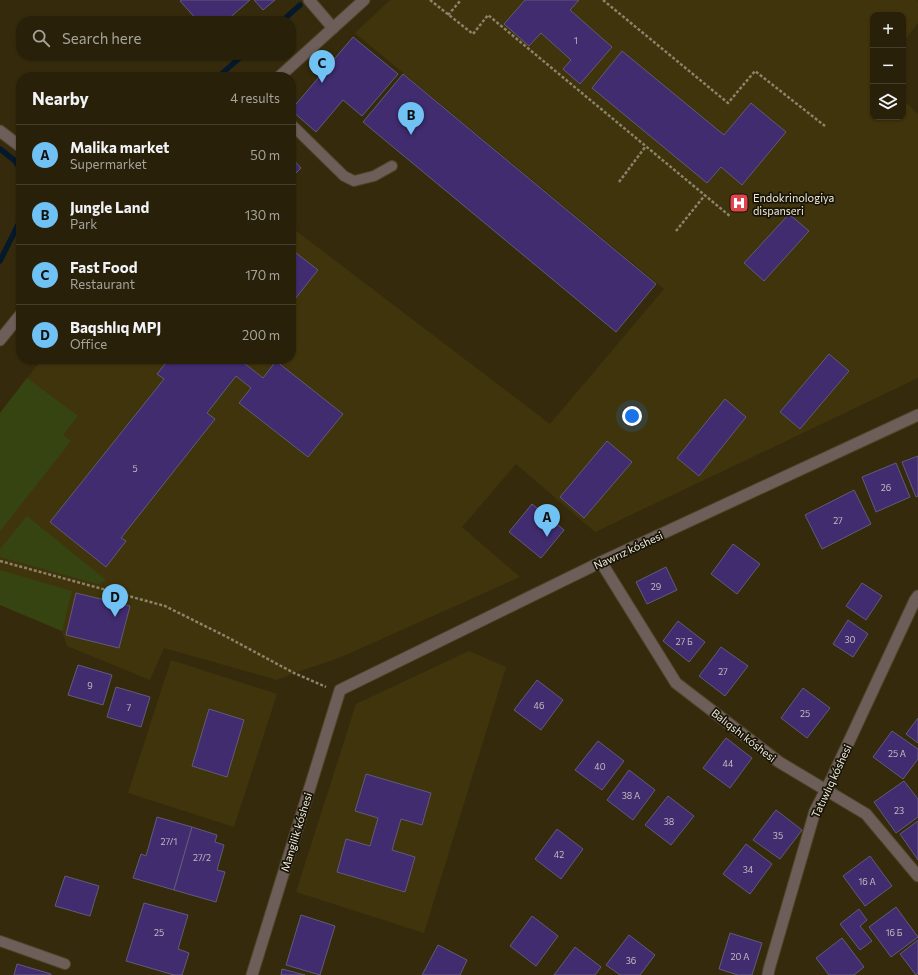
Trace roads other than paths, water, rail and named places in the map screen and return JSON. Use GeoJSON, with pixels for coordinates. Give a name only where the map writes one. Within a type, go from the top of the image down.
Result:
{"type":"FeatureCollection","features":[{"type":"Feature","properties":{"kind":"street"},"geometry":{"type":"LineString","coordinates":[[309,0],[333,28]]}},
{"type":"Feature","properties":{"kind":"street"},"geometry":{"type":"LineString","coordinates":[[285,72],[364,0]]}},
{"type":"Feature","properties":{"kind":"street"},"geometry":{"type":"LineString","coordinates":[[0,131],[16,143]]}},
{"type":"Feature","properties":{"kind":"street"},"geometry":{"type":"LineString","coordinates":[[0,340],[16,320]]}},
{"type":"Feature","properties":{"kind":"street","name":"Nawrız kóshesi"},"geometry":{"type":"LineString","coordinates":[[340,691],[601,562],[918,415]]}},
{"type":"Feature","properties":{"kind":"street","name":"Balıqshı kóshesi"},"geometry":{"type":"LineString","coordinates":[[601,562],[676,683],[779,762],[866,814],[918,876]]}},
{"type":"Feature","properties":{"kind":"street","name":"Tatıwlıq kóshesi"},"geometry":{"type":"LineString","coordinates":[[768,975],[815,811],[918,596]]}},
{"type":"Feature","properties":{"kind":"street","name":"Mangilik kóshesi"},"geometry":{"type":"LineString","coordinates":[[252,975],[340,691]]}},
{"type":"Feature","properties":{"kind":"lane"},"geometry":{"type":"LineString","coordinates":[[296,129],[344,176],[354,181],[374,176],[392,166]]}},
{"type":"Feature","properties":{"kind":"lane"},"geometry":{"type":"LineString","coordinates":[[0,941],[65,964]]}},
{"type":"Feature","properties":{"kind":"waterway"},"geometry":{"type":"LineString","coordinates":[[288,16],[300,5]]}},
{"type":"Feature","properties":{"kind":"waterway"},"geometry":{"type":"LineString","coordinates":[[224,72],[237,60]]}},
{"type":"Feature","properties":{"kind":"waterway"},"geometry":{"type":"LineString","coordinates":[[0,149],[16,163]]}},
{"type":"Feature","properties":{"kind":"waterway"},"geometry":{"type":"LineString","coordinates":[[0,261],[16,229]]}},
{"type":"Feature","properties":{"kind":"place","name":"Fast Food"},"geometry":{"type":"Point","coordinates":[322,83]}},
{"type":"Feature","properties":{"kind":"place","name":"Jungle Land"},"geometry":{"type":"Point","coordinates":[411,135]}},
{"type":"Feature","properties":{"kind":"place","name":"Endokrinologiya dispanseri"},"geometry":{"type":"Point","coordinates":[739,203]}},
{"type":"Feature","properties":{"kind":"place","name":"Malika market"},"geometry":{"type":"Point","coordinates":[547,537]}},
{"type":"Feature","properties":{"kind":"place","name":"Baqshlıq MPJ"},"geometry":{"type":"Point","coordinates":[115,617]}}]}
